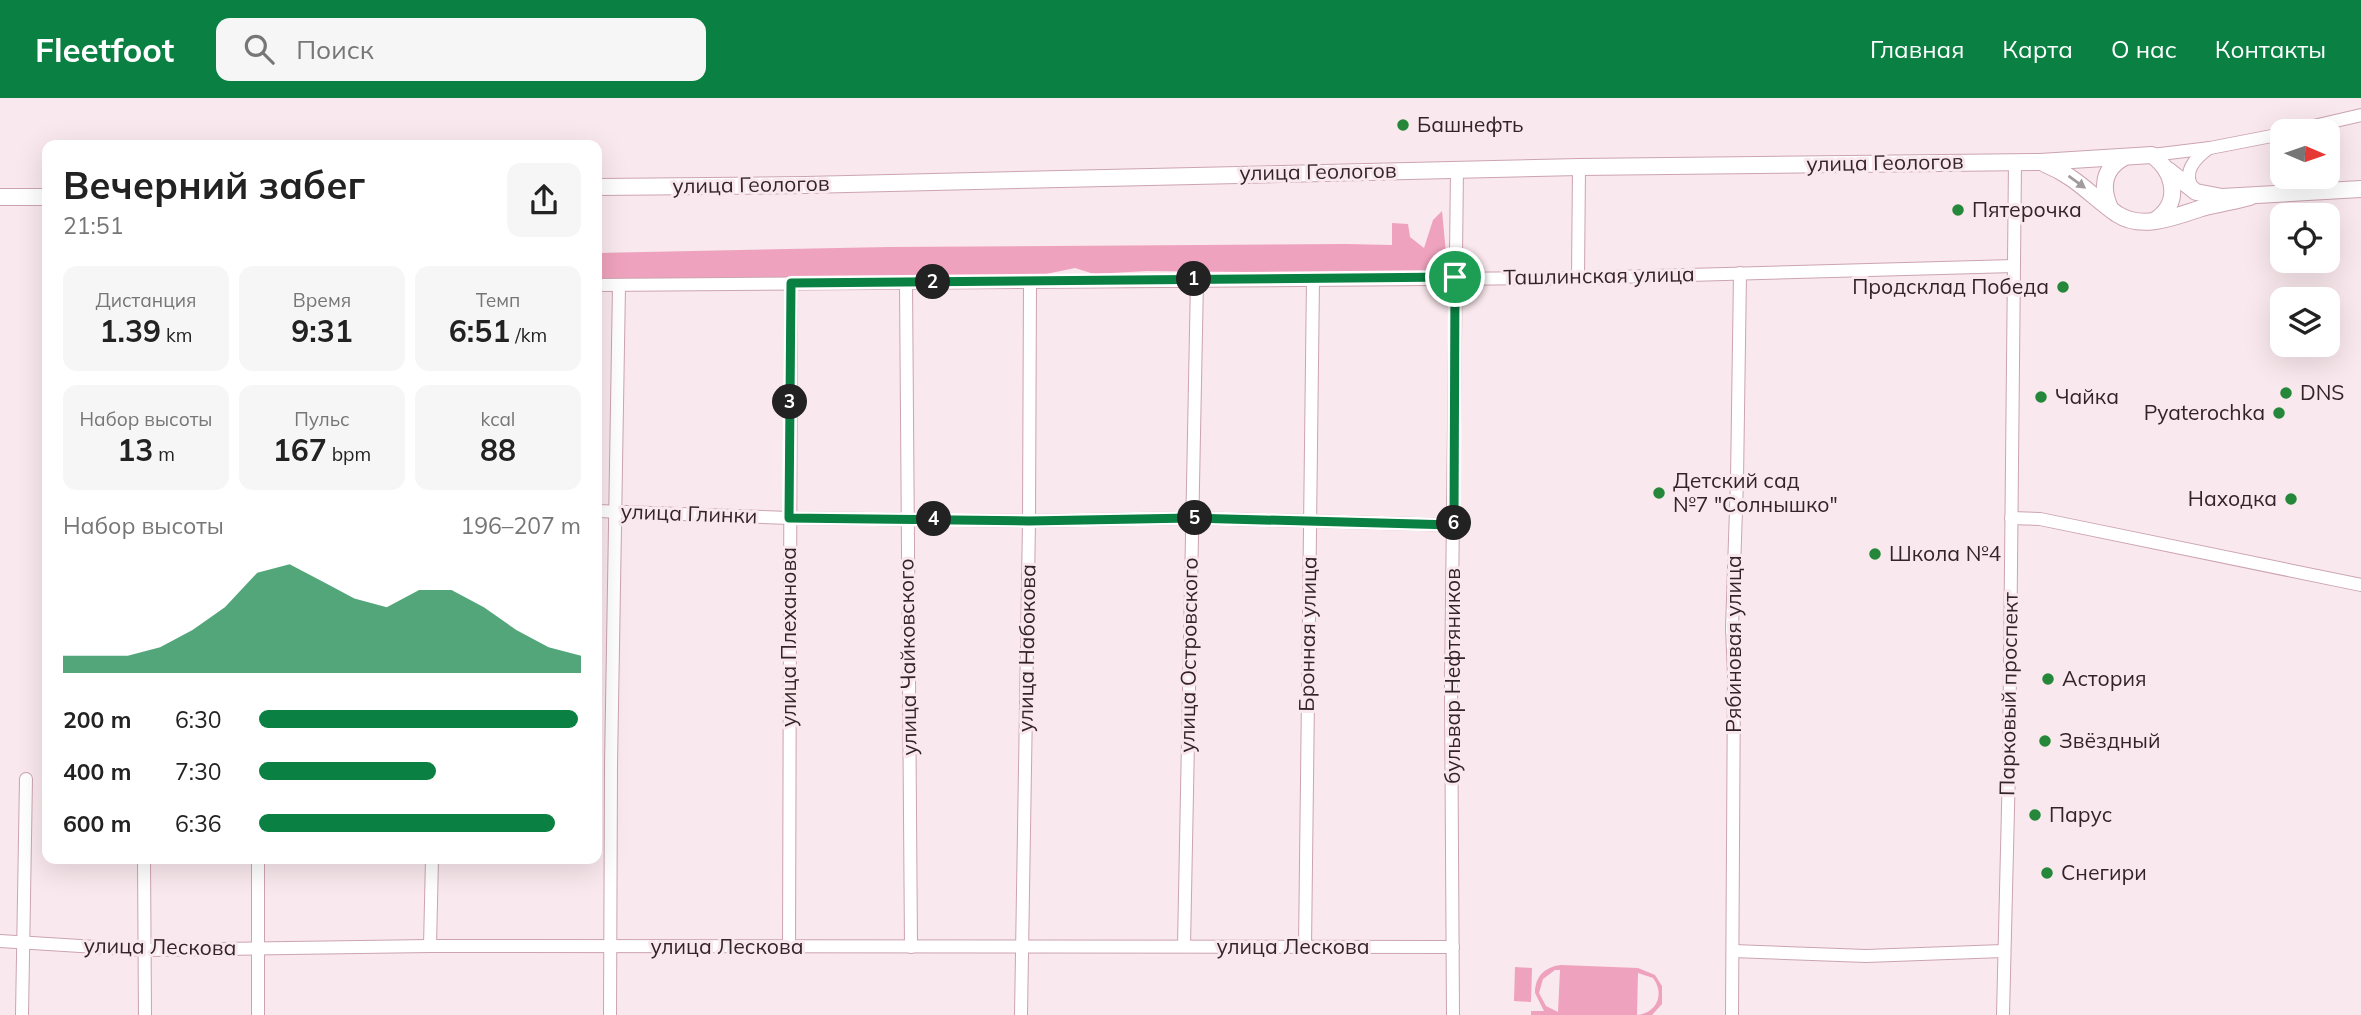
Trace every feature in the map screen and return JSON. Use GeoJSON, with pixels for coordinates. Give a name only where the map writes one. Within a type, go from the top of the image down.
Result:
{"type":"FeatureCollection","features":[{"type":"Feature","properties":{"kind":"main road"},"geometry":{"type":"LineString","coordinates":[[2110,208],[2105,198],[2105,178],[2114,163],[2123,158],[2152,155],[2196,192],[2222,197],[2361,190]]}},
{"type":"Feature","properties":{"kind":"main road","name":"улица Геологов"},"geometry":{"type":"LineString","coordinates":[[602,187],[805,185],[1457,169],[2040,162],[2123,158]]}},
{"type":"Feature","properties":{"kind":"main road"},"geometry":{"type":"LineString","coordinates":[[2040,162],[2070,176],[2120,216],[2131,220],[2154,221],[2250,197]]}},
{"type":"Feature","properties":{"kind":"main road"},"geometry":{"type":"LineString","coordinates":[[2154,221],[2163,216],[2169,207],[2172,183],[2168,170]]}},
{"type":"Feature","properties":{"kind":"main road"},"geometry":{"type":"LineString","coordinates":[[0,197],[42,197]]}},
{"type":"Feature","properties":{"kind":"street"},"geometry":{"type":"LineString","coordinates":[[2340,120],[2361,115]]}},
{"type":"Feature","properties":{"kind":"street"},"geometry":{"type":"LineString","coordinates":[[2152,155],[2210,148],[2270,136]]}},
{"type":"Feature","properties":{"kind":"street"},"geometry":{"type":"LineString","coordinates":[[2196,192],[2190,185],[2189,171],[2199,156],[2210,148]]}},
{"type":"Feature","properties":{"kind":"street","name":"Парковый проспект"},"geometry":{"type":"LineString","coordinates":[[2003,1015],[2009,767],[2015,162]]}},
{"type":"Feature","properties":{"kind":"street"},"geometry":{"type":"LineString","coordinates":[[1578,278],[1579,167]]}},
{"type":"Feature","properties":{"kind":"street","name":"бульвар Нефтяников"},"geometry":{"type":"LineString","coordinates":[[1453,1015],[1451,686],[1457,169]]}},
{"type":"Feature","properties":{"kind":"street","name":"Ташлинская улица"},"geometry":{"type":"LineString","coordinates":[[602,285],[1578,278],[2014,266]]}},
{"type":"Feature","properties":{"kind":"street","name":"Рябиновая улица"},"geometry":{"type":"LineString","coordinates":[[1732,1015],[1732,628],[1740,273]]}},
{"type":"Feature","properties":{"kind":"street","name":"улица Островского"},"geometry":{"type":"LineString","coordinates":[[1184,946],[1197,279]]}},
{"type":"Feature","properties":{"kind":"street","name":"Бронная улица"},"geometry":{"type":"LineString","coordinates":[[1305,947],[1313,279]]}},
{"type":"Feature","properties":{"kind":"street","name":"улица Набокова"},"geometry":{"type":"LineString","coordinates":[[1021,1015],[1030,281]]}},
{"type":"Feature","properties":{"kind":"street","name":"улица Чайковского"},"geometry":{"type":"LineString","coordinates":[[906,282],[911,947]]}},
{"type":"Feature","properties":{"kind":"street","name":"улица Плеханова"},"geometry":{"type":"LineString","coordinates":[[789,948],[791,283]]}},
{"type":"Feature","properties":{"kind":"street"},"geometry":{"type":"LineString","coordinates":[[610,1015],[619,285]]}},
{"type":"Feature","properties":{"kind":"street","name":"улица Глинки"},"geometry":{"type":"LineString","coordinates":[[602,511],[789,518],[1029,521],[1191,518],[1454,525]]}},
{"type":"Feature","properties":{"kind":"street"},"geometry":{"type":"LineString","coordinates":[[2011,518],[2040,519],[2361,585]]}},
{"type":"Feature","properties":{"kind":"street"},"geometry":{"type":"LineString","coordinates":[[22,1015],[26,779]]}},
{"type":"Feature","properties":{"kind":"street"},"geometry":{"type":"LineString","coordinates":[[144,864],[145,1015]]}},
{"type":"Feature","properties":{"kind":"street"},"geometry":{"type":"LineString","coordinates":[[258,864],[258,1015]]}},
{"type":"Feature","properties":{"kind":"street"},"geometry":{"type":"LineString","coordinates":[[430,946],[432,864]]}},
{"type":"Feature","properties":{"kind":"street","name":"улица Лескова"},"geometry":{"type":"LineString","coordinates":[[0,942],[145,950],[430,946],[1453,947]]}},
{"type":"Feature","properties":{"kind":"street"},"geometry":{"type":"LineString","coordinates":[[1733,951],[1866,956],[2003,951]]}},
{"type":"Feature","properties":{"kind":"shaded area"},"geometry":{"type":"Polygon","coordinates":[[[1442,211],[1448,274],[1147,271],[1094,274],[1075,268],[1041,275],[602,278],[602,253],[889,247],[1392,245],[1392,223],[1408,224],[1410,237],[1424,248],[1433,220],[1442,211]]]}},
{"type":"Feature","properties":{"kind":"shaded area"},"geometry":{"type":"Polygon","coordinates":[[[1555,966],[1638,968],[1655,975],[1662,986],[1662,1004],[1652,1015],[1637,1015],[1531,1015],[1531,1011],[1544,1011],[1535,993],[1537,982],[1545,971],[1555,966]],[[1555,970],[1543,979],[1539,993],[1546,1006],[1558,1012],[1560,970],[1555,970]],[[1638,973],[1637,1015],[1650,1011],[1658,996],[1657,984],[1653,978],[1638,973]]]}},
{"type":"Feature","properties":{"kind":"shaded area"},"geometry":{"type":"Polygon","coordinates":[[[1515,967],[1532,968],[1531,1002],[1514,1001],[1515,967]]]}},
{"type":"Feature","properties":{"kind":"place","name":"Башнефть"},"geometry":{"type":"Point","coordinates":[1403,125]}},
{"type":"Feature","properties":{"kind":"place","name":"Пятерочка"},"geometry":{"type":"Point","coordinates":[1958,210]}},
{"type":"Feature","properties":{"kind":"place","name":"Продсклад Победа"},"geometry":{"type":"Point","coordinates":[2063,287]}},
{"type":"Feature","properties":{"kind":"place","name":"DNS"},"geometry":{"type":"Point","coordinates":[2286,393]}},
{"type":"Feature","properties":{"kind":"place","name":"Чайка"},"geometry":{"type":"Point","coordinates":[2041,397]}},
{"type":"Feature","properties":{"kind":"place","name":"Pyaterochka"},"geometry":{"type":"Point","coordinates":[2279,413]}},
{"type":"Feature","properties":{"kind":"place","name":"Детский сад №7 \"Солнышко\""},"geometry":{"type":"Point","coordinates":[1659,493]}},
{"type":"Feature","properties":{"kind":"place","name":"Находка"},"geometry":{"type":"Point","coordinates":[2291,499]}},
{"type":"Feature","properties":{"kind":"place","name":"Школа №4"},"geometry":{"type":"Point","coordinates":[1875,554]}},
{"type":"Feature","properties":{"kind":"place","name":"Астория"},"geometry":{"type":"Point","coordinates":[2048,679]}},
{"type":"Feature","properties":{"kind":"place","name":"Звёздный"},"geometry":{"type":"Point","coordinates":[2045,741]}},
{"type":"Feature","properties":{"kind":"place","name":"Парус"},"geometry":{"type":"Point","coordinates":[2035,815]}},
{"type":"Feature","properties":{"kind":"place","name":"Снегири"},"geometry":{"type":"Point","coordinates":[2047,873]}},
{"type":"Feature","properties":{"kind":"route"},"geometry":{"type":"LineString","coordinates":[[1455,277],[1454,525],[1191,518],[1029,521],[789,518],[791,283],[1455,277]]}}]}
